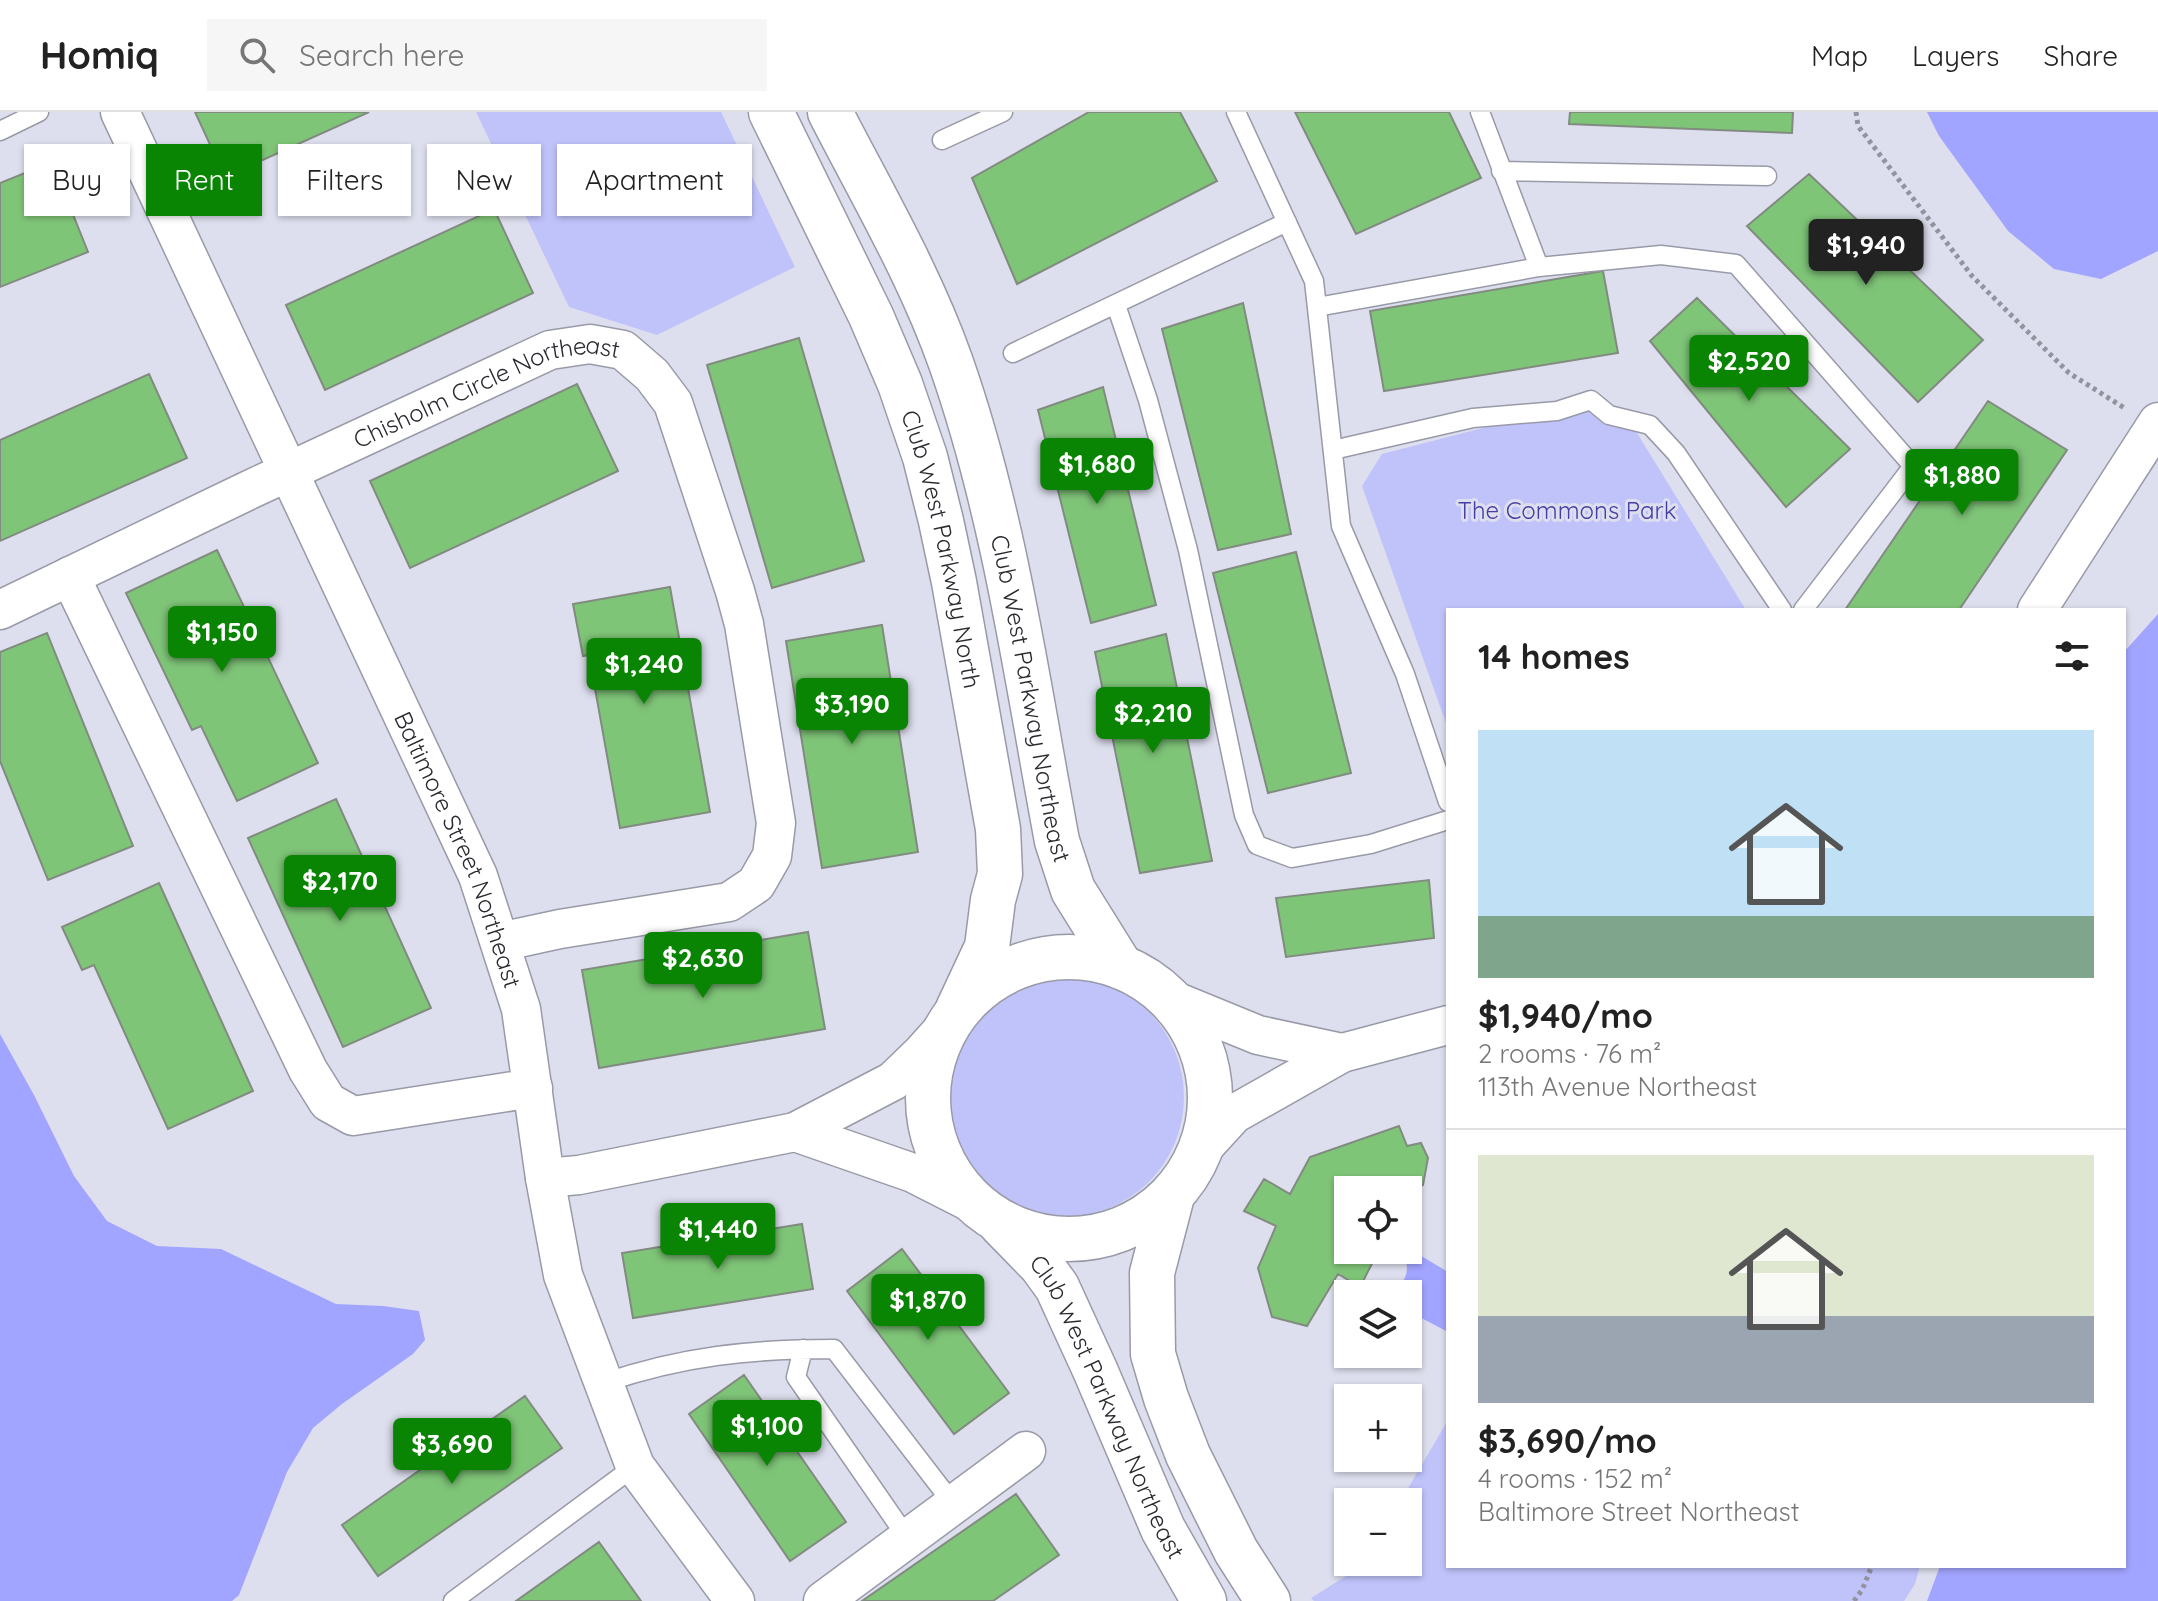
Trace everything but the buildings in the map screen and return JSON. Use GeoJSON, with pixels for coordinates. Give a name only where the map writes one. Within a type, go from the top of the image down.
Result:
{"type":"FeatureCollection","features":[{"type":"Feature","properties":{"kind":"street","name":"Baltimore Street Northeast"},"geometry":{"type":"LineString","coordinates":[[120,112],[478,876],[521,1009],[545,1178],[563,1275],[635,1466],[735,1601]]}},
{"type":"Feature","properties":{"kind":"street","name":"Club West Parkway North"},"geometry":{"type":"LineString","coordinates":[[771,112],[871,316],[900,384],[925,457],[954,582],[998,829],[1000,874],[987,947],[953,1017]]}},
{"type":"Feature","properties":{"kind":"street","name":"Club West Parkway Northeast"},"geometry":{"type":"LineString","coordinates":[[830,112],[924,295],[950,362],[977,443],[999,531],[1057,841],[1073,890],[1121,967]]}},
{"type":"Feature","properties":{"kind":"street","name":"Chisholm Circle Northeast"},"geometry":{"type":"LineString","coordinates":[[0,610],[550,350],[590,344],[623,350],[652,375],[673,403],[731,576],[744,624],[776,823],[772,856],[756,884],[729,902],[560,929],[500,942]]}},
{"type":"Feature","properties":{"kind":"street"},"geometry":{"type":"LineString","coordinates":[[2038,608],[2154,427]]}},
{"type":"Feature","properties":{"kind":"street"},"geometry":{"type":"LineString","coordinates":[[70,576],[308,1070],[328,1102],[353,1116],[533,1088]]}},
{"type":"Feature","properties":{"kind":"street"},"geometry":{"type":"LineString","coordinates":[[545,1178],[579,1175],[795,1132],[893,1081],[984,984],[1016,967],[1051,958],[1087,958],[1121,967],[1148,980],[1170,999],[1195,1032],[1208,1070],[1210,1110],[1201,1150],[1189,1174],[1172,1196],[1132,1224],[1109,1234],[1072,1240],[1034,1236],[913,1173],[795,1132]]}},
{"type":"Feature","properties":{"kind":"street"},"geometry":{"type":"LineString","coordinates":[[1170,999],[1258,1035],[1342,1053]]}},
{"type":"Feature","properties":{"kind":"street"},"geometry":{"type":"LineString","coordinates":[[953,1017],[929,1070],[928,1120],[944,1166],[987,1213]]}},
{"type":"Feature","properties":{"kind":"street"},"geometry":{"type":"LineString","coordinates":[[1201,1150],[1234,1114],[1342,1053],[1446,1026]]}},
{"type":"Feature","properties":{"kind":"street"},"geometry":{"type":"LineString","coordinates":[[1172,1196],[1152,1273],[1153,1354],[1188,1455],[1236,1551],[1268,1601]]}},
{"type":"Feature","properties":{"kind":"street","name":"Club West Parkway Northeast"},"geometry":{"type":"LineString","coordinates":[[987,1213],[1041,1265],[1057,1287],[1163,1529],[1204,1601]]}},
{"type":"Feature","properties":{"kind":"street"},"geometry":{"type":"LineString","coordinates":[[823,1601],[1026,1451]]}},
{"type":"Feature","properties":{"kind":"lane"},"geometry":{"type":"LineString","coordinates":[[0,131],[39,112]]}},
{"type":"Feature","properties":{"kind":"lane"},"geometry":{"type":"LineString","coordinates":[[942,140],[1003,112]]}},
{"type":"Feature","properties":{"kind":"lane"},"geometry":{"type":"LineString","coordinates":[[1236,112],[1314,281],[1341,526],[1405,674],[1446,796]]}},
{"type":"Feature","properties":{"kind":"lane"},"geometry":{"type":"LineString","coordinates":[[1480,112],[1539,267]]}},
{"type":"Feature","properties":{"kind":"lane"},"geometry":{"type":"LineString","coordinates":[[1501,171],[1767,176]]}},
{"type":"Feature","properties":{"kind":"lane"},"geometry":{"type":"LineString","coordinates":[[1013,353],[1287,222]]}},
{"type":"Feature","properties":{"kind":"lane"},"geometry":{"type":"LineString","coordinates":[[1317,307],[1539,267],[1661,255],[1736,264],[1913,466],[1805,608]]}},
{"type":"Feature","properties":{"kind":"lane"},"geometry":{"type":"LineString","coordinates":[[1116,305],[1148,400],[1188,550],[1244,815],[1257,845],[1292,858],[1371,844],[1446,821]]}},
{"type":"Feature","properties":{"kind":"lane"},"geometry":{"type":"LineString","coordinates":[[1333,450],[1473,418],[1557,411],[1591,400],[1609,415],[1650,425],[1676,453],[1781,608]]}},
{"type":"Feature","properties":{"kind":"lane"},"geometry":{"type":"LineString","coordinates":[[803,1349],[796,1377],[908,1539]]}},
{"type":"Feature","properties":{"kind":"lane"},"geometry":{"type":"LineString","coordinates":[[604,1383],[672,1363],[717,1355],[834,1349],[954,1505]]}},
{"type":"Feature","properties":{"kind":"lane"},"geometry":{"type":"LineString","coordinates":[[453,1601],[635,1466]]}},
{"type":"Feature","properties":{"kind":"path"},"geometry":{"type":"LineString","coordinates":[[1856,112],[1858,126],[1972,276],[2069,373],[2154,427]]}},
{"type":"Feature","properties":{"kind":"path"},"geometry":{"type":"LineString","coordinates":[[1854,1601],[1871,1568]]}},
{"type":"Feature","properties":{"kind":"green space"},"geometry":{"type":"Polygon","coordinates":[[[476,112],[721,112],[736,144],[557,144],[557,216],[752,216],[752,177],[795,267],[657,335],[569,307],[526,216],[541,216],[541,144],[491,144],[476,112]]]}},
{"type":"Feature","properties":{"kind":"green space","name":"The Commons Park"},"geometry":{"type":"Polygon","coordinates":[[[1591,400],[1637,433],[1745,608],[1446,608],[1446,723],[1362,486],[1382,454],[1591,400]]]}},
{"type":"Feature","properties":{"kind":"green space"},"geometry":{"type":"Polygon","coordinates":[[[1064,977],[1087,979],[1110,986],[1131,997],[1149,1012],[1164,1030],[1175,1051],[1182,1074],[1182,1120],[1175,1143],[1164,1164],[1149,1182],[1131,1197],[1110,1208],[1087,1215],[1064,1217],[1041,1215],[1018,1208],[997,1197],[979,1182],[964,1164],[953,1143],[946,1120],[944,1097],[946,1074],[953,1051],[964,1030],[979,1012],[997,997],[1018,986],[1041,979],[1064,977]]]}},
{"type":"Feature","properties":{"kind":"green space"},"geometry":{"type":"Polygon","coordinates":[[[1446,1423],[1446,1568],[1919,1568],[1915,1584],[1904,1601],[1314,1601],[1311,1598],[1346,1576],[1422,1576],[1422,1488],[1408,1488],[1418,1472],[1422,1472],[1422,1464],[1446,1423]]]}},
{"type":"Feature","properties":{"kind":"water"},"geometry":{"type":"Polygon","coordinates":[[[1927,112],[2158,112],[2158,251],[2101,279],[2054,269],[2008,231],[1939,136],[1927,112]]]}},
{"type":"Feature","properties":{"kind":"water"},"geometry":{"type":"Polygon","coordinates":[[[2158,614],[2158,1601],[1927,1601],[1939,1568],[2126,1568],[2126,650],[2158,614]]]}},
{"type":"Feature","properties":{"kind":"water"},"geometry":{"type":"Polygon","coordinates":[[[0,1034],[74,1176],[107,1221],[157,1246],[221,1249],[336,1304],[419,1311],[425,1340],[413,1354],[313,1428],[287,1472],[239,1595],[232,1601],[0,1601],[0,1034]]]}},
{"type":"Feature","properties":{"kind":"water"},"geometry":{"type":"Polygon","coordinates":[[[1422,1256],[1446,1271],[1446,1331],[1422,1318],[1422,1280],[1404,1280],[1406,1264],[1422,1264],[1422,1256]]]}}]}
